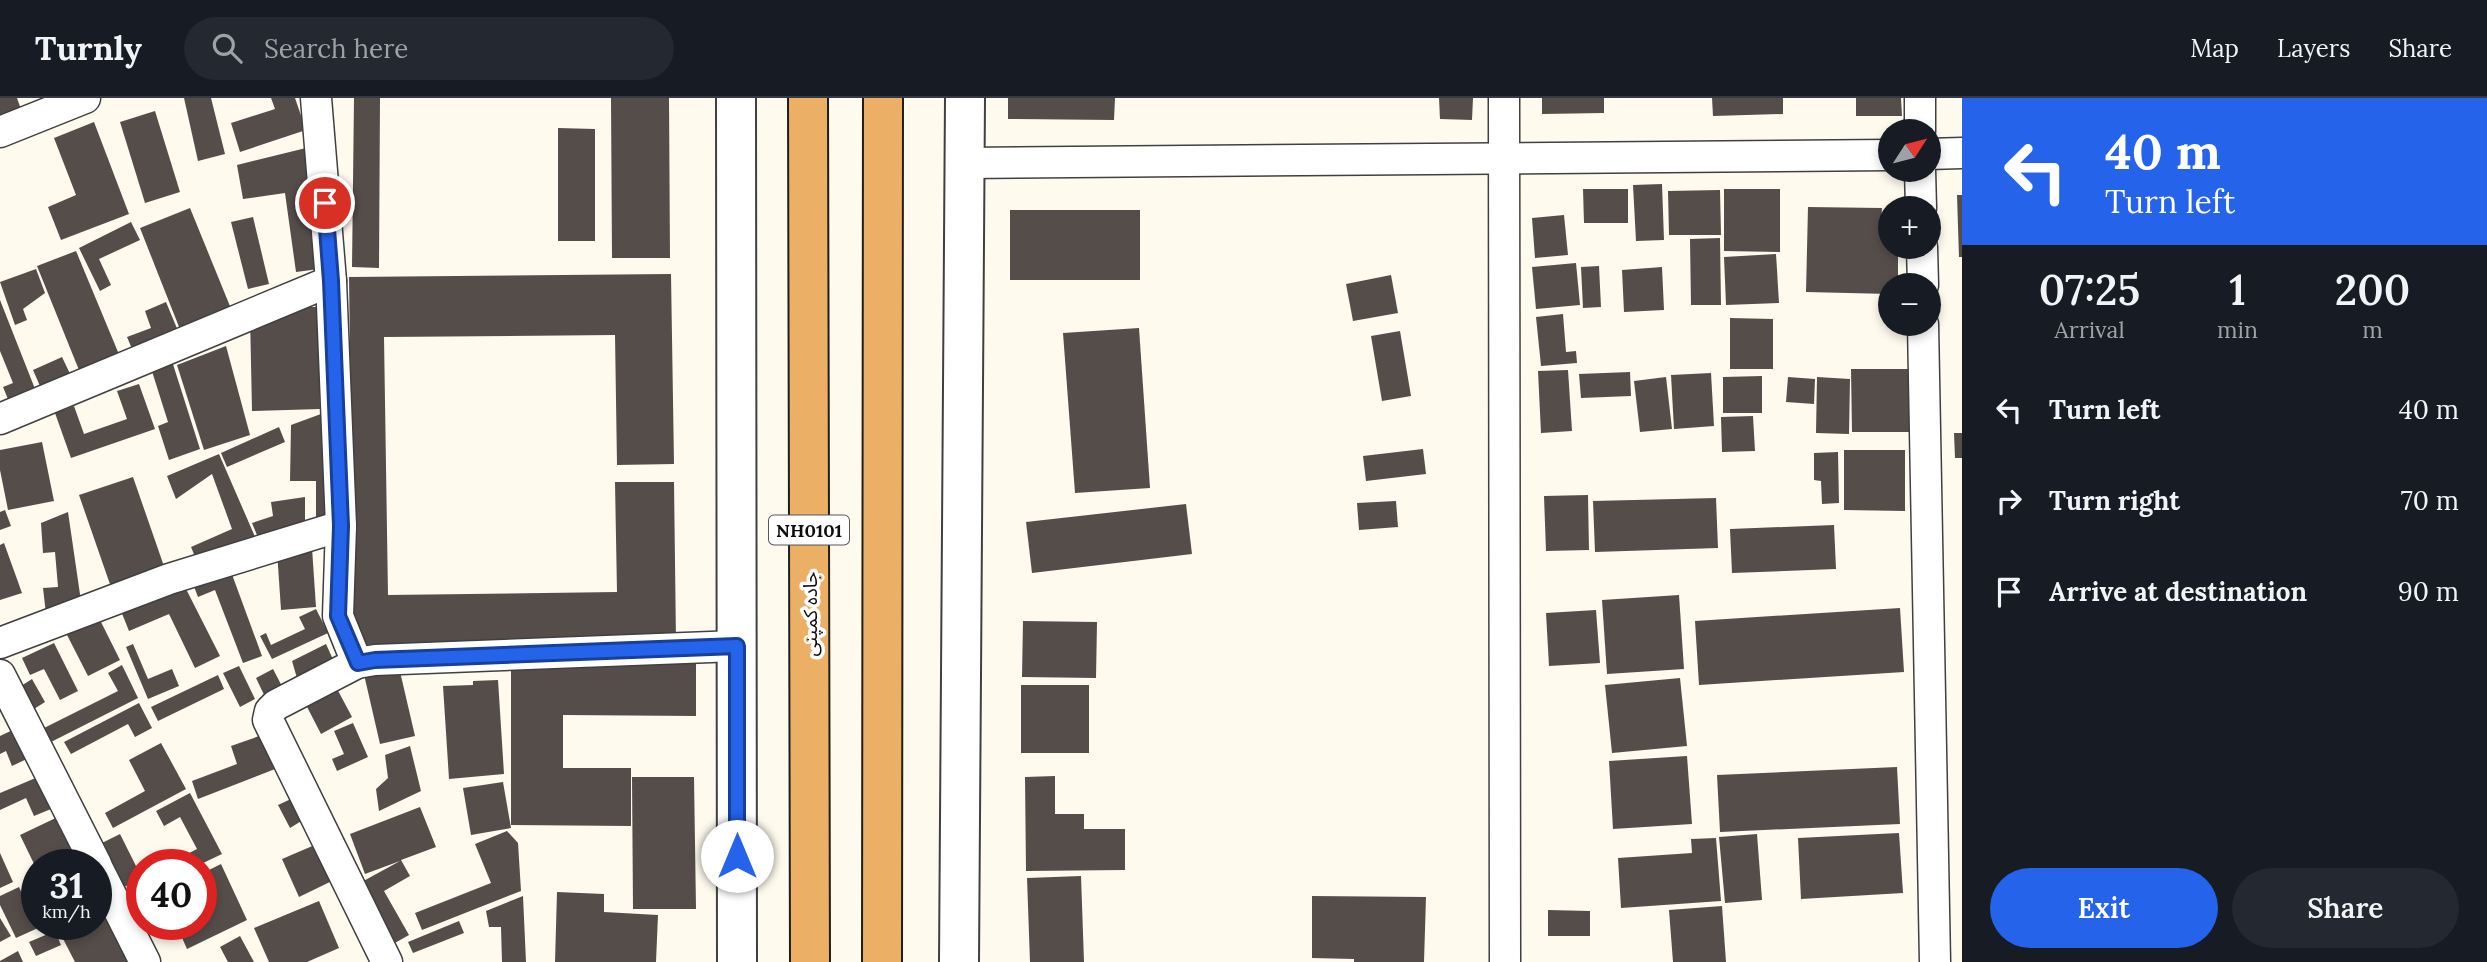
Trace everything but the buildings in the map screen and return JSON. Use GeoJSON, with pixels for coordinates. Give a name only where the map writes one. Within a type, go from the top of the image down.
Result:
{"type":"FeatureCollection","features":[{"type":"Feature","properties":{"kind":"highway","name":"جاده کمپنی"},"geometry":{"type":"LineString","coordinates":[[808,98],[810,962]]}},
{"type":"Feature","properties":{"kind":"highway"},"geometry":{"type":"LineString","coordinates":[[882,962],[883,98]]}},
{"type":"Feature","properties":{"kind":"street"},"geometry":{"type":"LineString","coordinates":[[0,132],[85,98]]}},
{"type":"Feature","properties":{"kind":"street"},"geometry":{"type":"LineString","coordinates":[[316,98],[331,281],[341,526],[338,616],[358,663]]}},
{"type":"Feature","properties":{"kind":"street"},"geometry":{"type":"LineString","coordinates":[[736,98],[737,962]]}},
{"type":"Feature","properties":{"kind":"street"},"geometry":{"type":"LineString","coordinates":[[959,962],[965,98]]}},
{"type":"Feature","properties":{"kind":"street"},"geometry":{"type":"LineString","coordinates":[[1504,98],[1505,962]]}},
{"type":"Feature","properties":{"kind":"street"},"geometry":{"type":"LineString","coordinates":[[1920,98],[1920,119]]}},
{"type":"Feature","properties":{"kind":"street"},"geometry":{"type":"LineString","coordinates":[[1941,154],[1962,153]]}},
{"type":"Feature","properties":{"kind":"street"},"geometry":{"type":"LineString","coordinates":[[966,163],[1878,155]]}},
{"type":"Feature","properties":{"kind":"street"},"geometry":{"type":"LineString","coordinates":[[0,419],[331,281]]}},
{"type":"Feature","properties":{"kind":"street"},"geometry":{"type":"LineString","coordinates":[[1923,336],[1936,962]]}},
{"type":"Feature","properties":{"kind":"street"},"geometry":{"type":"LineString","coordinates":[[0,643],[170,579],[341,526]]}},
{"type":"Feature","properties":{"kind":"street"},"geometry":{"type":"LineString","coordinates":[[387,962],[268,720],[270,711],[276,705],[358,663],[375,660],[737,646]]}},
{"type":"Feature","properties":{"kind":"street"},"geometry":{"type":"LineString","coordinates":[[0,675],[88,849]]}},
{"type":"Feature","properties":{"kind":"street"},"geometry":{"type":"LineString","coordinates":[[112,897],[145,962]]}},
{"type":"Feature","properties":{"kind":"route"},"geometry":{"type":"LineString","coordinates":[[325,203],[331,281],[341,526],[338,616],[358,663],[375,660],[737,646],[737,856]]}}]}
